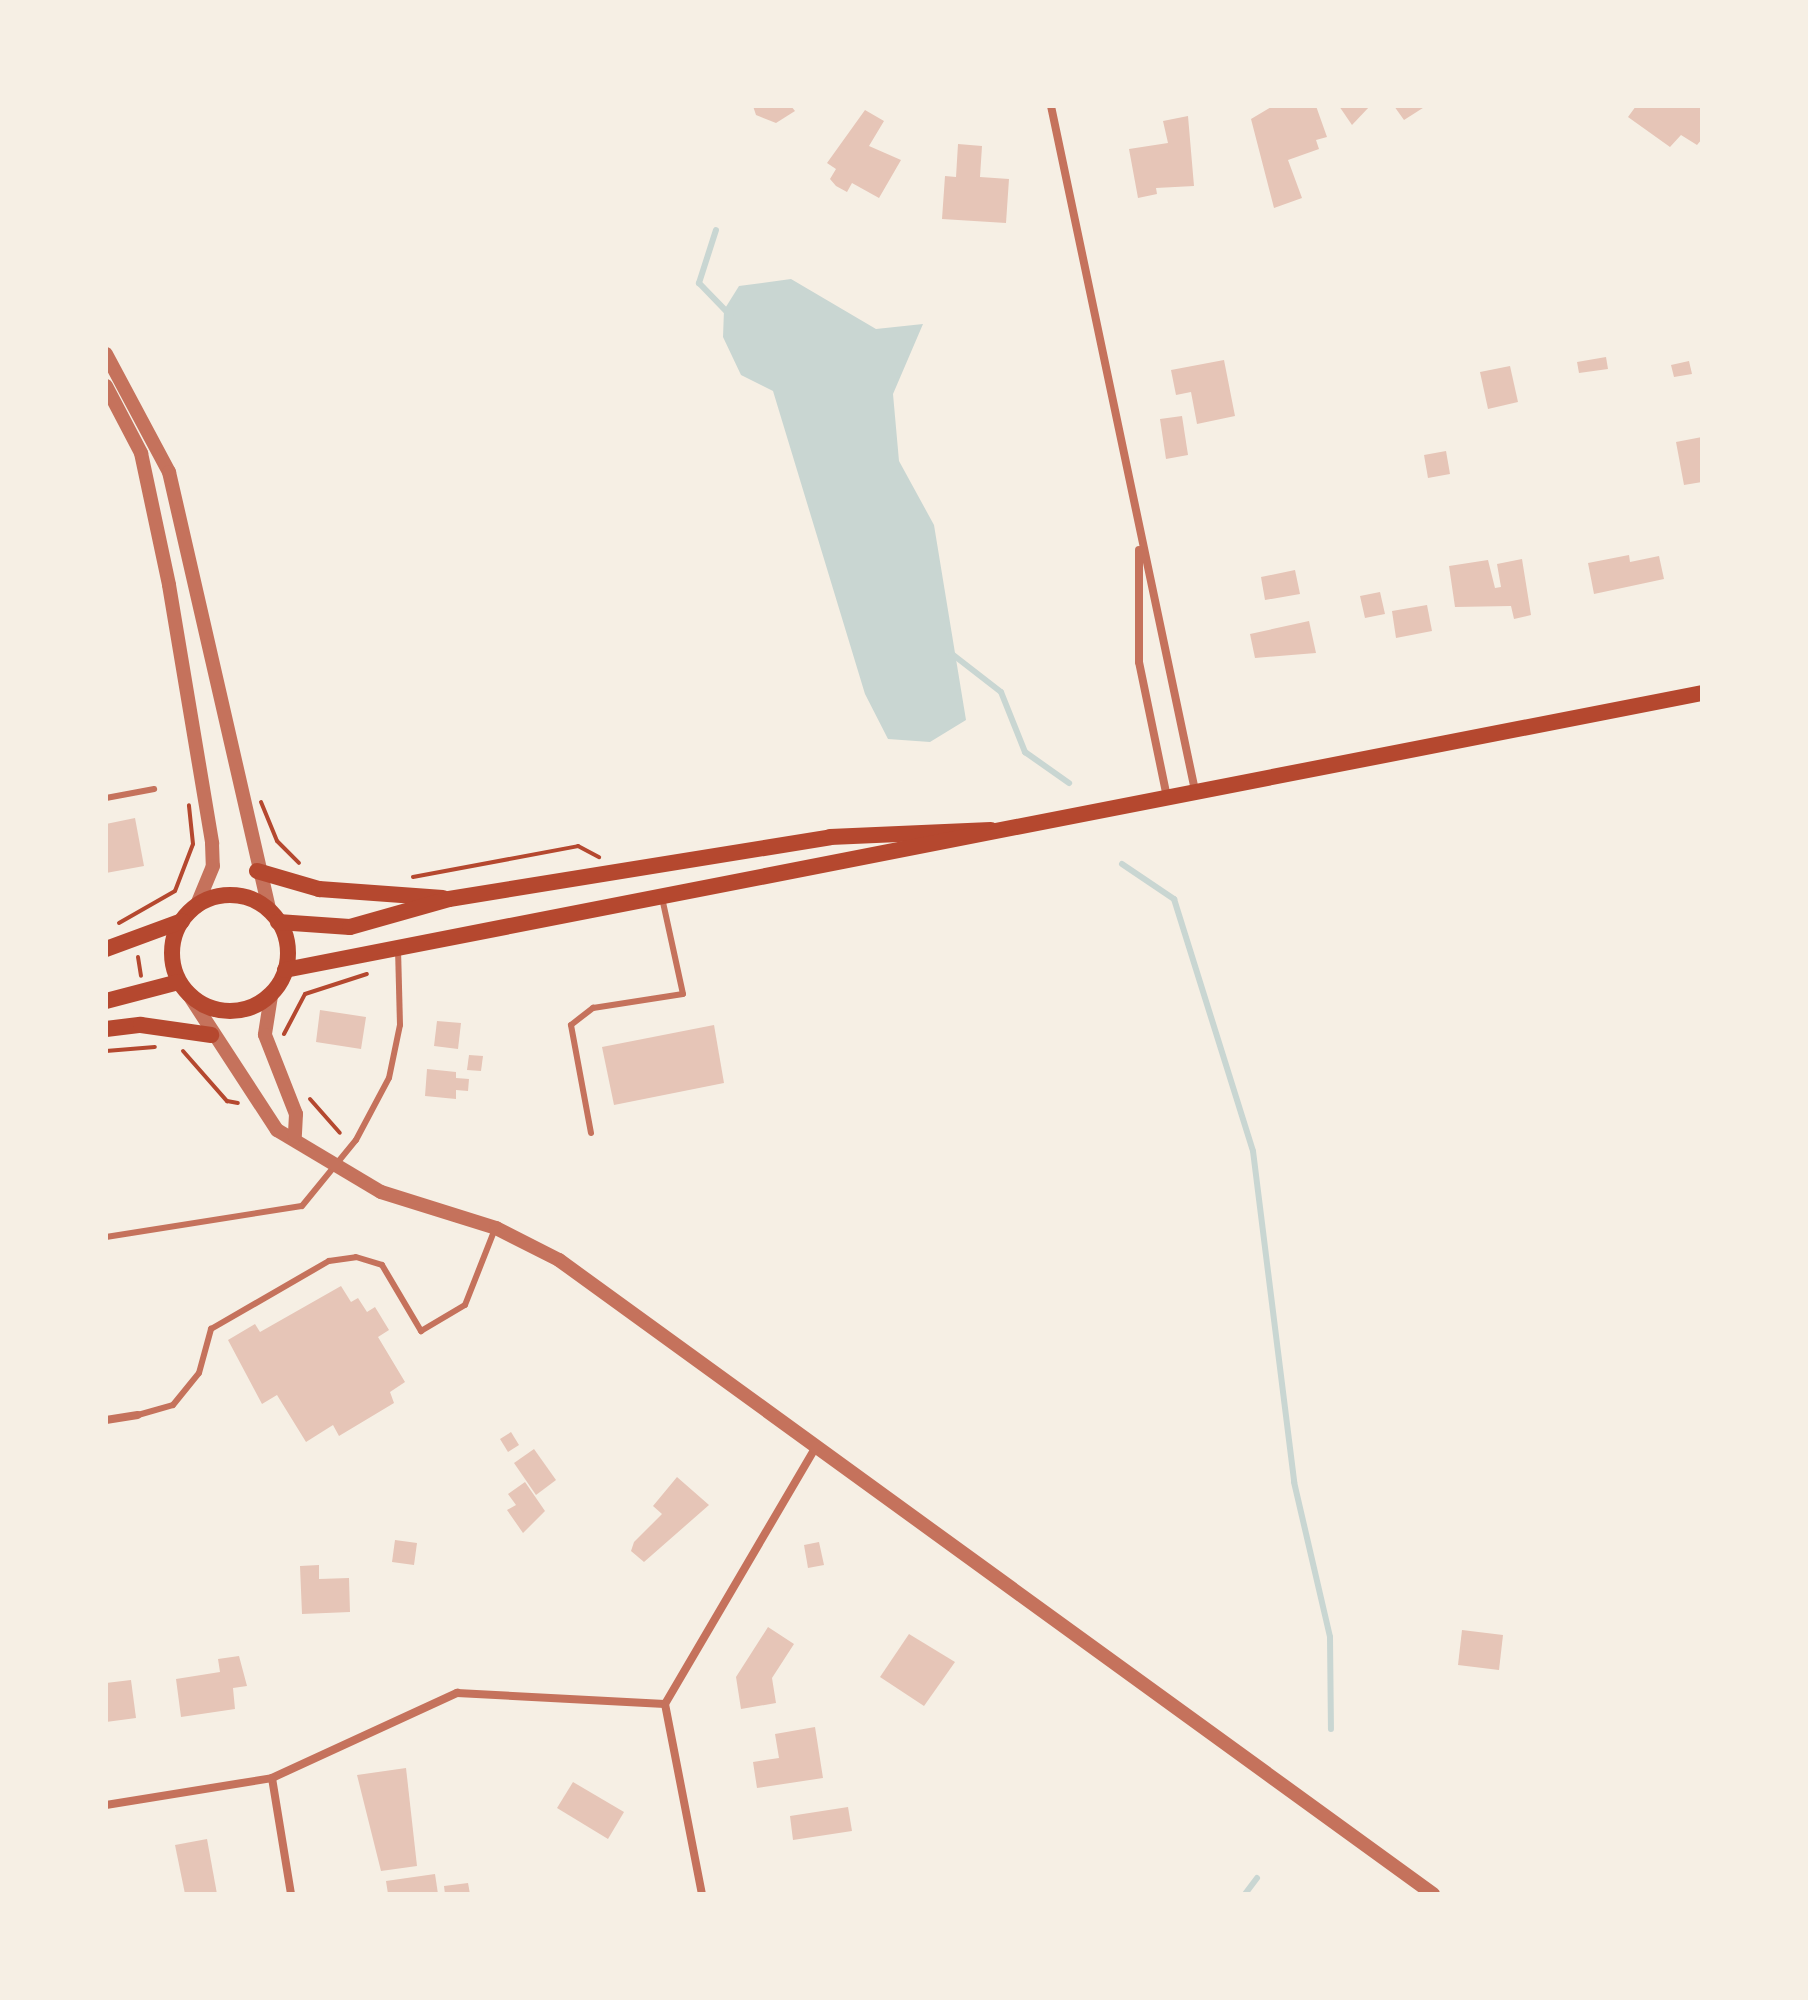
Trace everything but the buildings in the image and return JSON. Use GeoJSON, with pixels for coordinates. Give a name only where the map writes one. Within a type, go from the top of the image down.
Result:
{"type":"FeatureCollection","features":[{"type":"Feature","properties":{"kind":"main road"},"geometry":{"type":"LineString","coordinates":[[285,970],[1196,796],[1702,693]]}},
{"type":"Feature","properties":{"kind":"main road"},"geometry":{"type":"LineString","coordinates":[[106,949],[182,921],[196,907],[233,895],[274,916],[350,927],[449,899],[830,837],[1008,831]]}},
{"type":"Feature","properties":{"kind":"main road"},"geometry":{"type":"LineString","coordinates":[[257,871],[319,889],[449,899]]}},
{"type":"Feature","properties":{"kind":"main road"},"geometry":{"type":"LineString","coordinates":[[106,1001],[183,987],[228,1011],[271,996],[285,970],[288,945],[274,916]]}},
{"type":"Feature","properties":{"kind":"main road"},"geometry":{"type":"LineString","coordinates":[[182,921],[172,958],[183,987]]}},
{"type":"Feature","properties":{"kind":"main road"},"geometry":{"type":"LineString","coordinates":[[106,1029],[141,1025],[211,1035]]}},
{"type":"Feature","properties":{"kind":"street"},"geometry":{"type":"LineString","coordinates":[[1051,106],[1139,541],[1196,796]]}},
{"type":"Feature","properties":{"kind":"street"},"geometry":{"type":"LineString","coordinates":[[106,354],[157,440],[176,495],[257,871],[274,916]]}},
{"type":"Feature","properties":{"kind":"street"},"geometry":{"type":"LineString","coordinates":[[106,386],[141,453],[167,570],[212,843],[213,866],[196,907]]}},
{"type":"Feature","properties":{"kind":"street"},"geometry":{"type":"LineString","coordinates":[[1139,541],[1139,662],[1168,801]]}},
{"type":"Feature","properties":{"kind":"street"},"geometry":{"type":"LineString","coordinates":[[183,987],[257,1106],[277,1130],[295,1136],[334,1167],[381,1192],[496,1228],[583,1276],[1433,1894]]}},
{"type":"Feature","properties":{"kind":"street"},"geometry":{"type":"LineString","coordinates":[[271,996],[265,1035],[273,1071],[296,1114],[295,1136]]}},
{"type":"Feature","properties":{"kind":"street"},"geometry":{"type":"LineString","coordinates":[[106,1420],[138,1415]]}},
{"type":"Feature","properties":{"kind":"street"},"geometry":{"type":"LineString","coordinates":[[702,1894],[665,1704],[816,1447]]}},
{"type":"Feature","properties":{"kind":"street"},"geometry":{"type":"LineString","coordinates":[[106,1805],[272,1778],[457,1693],[665,1704]]}},
{"type":"Feature","properties":{"kind":"street"},"geometry":{"type":"LineString","coordinates":[[272,1778],[291,1894]]}},
{"type":"Feature","properties":{"kind":"lane"},"geometry":{"type":"LineString","coordinates":[[106,798],[154,789]]}},
{"type":"Feature","properties":{"kind":"lane"},"geometry":{"type":"LineString","coordinates":[[591,1133],[571,1025],[593,1008],[683,994],[662,898]]}},
{"type":"Feature","properties":{"kind":"lane"},"geometry":{"type":"LineString","coordinates":[[106,1237],[242,1212],[279,1215],[302,1206],[334,1167],[389,1078],[400,1025],[398,949]]}},
{"type":"Feature","properties":{"kind":"lane"},"geometry":{"type":"LineString","coordinates":[[138,1415],[173,1405],[199,1373],[211,1329],[329,1261],[356,1257],[382,1265],[421,1331],[465,1305],[496,1228]]}},
{"type":"Feature","properties":{"kind":"path"},"geometry":{"type":"LineString","coordinates":[[106,929],[175,891],[193,844],[187,808]]}},
{"type":"Feature","properties":{"kind":"path"},"geometry":{"type":"LineString","coordinates":[[269,808],[277,841],[305,868]]}},
{"type":"Feature","properties":{"kind":"path"},"geometry":{"type":"LineString","coordinates":[[396,878],[578,846]]}},
{"type":"Feature","properties":{"kind":"path"},"geometry":{"type":"LineString","coordinates":[[134,951],[141,976]]}},
{"type":"Feature","properties":{"kind":"path"},"geometry":{"type":"LineString","coordinates":[[286,1049],[283,1036],[305,994],[400,967]]}},
{"type":"Feature","properties":{"kind":"path"},"geometry":{"type":"LineString","coordinates":[[106,1051],[180,1048],[227,1101]]}},
{"type":"Feature","properties":{"kind":"path"},"geometry":{"type":"LineString","coordinates":[[305,1094],[340,1133]]}},
{"type":"Feature","properties":{"kind":"shaded area"},"geometry":{"type":"Polygon","coordinates":[[[791,279],[876,329],[923,324],[893,394],[899,461],[934,525],[966,720],[930,742],[888,739],[865,694],[773,391],[741,375],[723,337],[724,310],[739,286],[791,279]]]}},
{"type":"Feature","properties":{"kind":"waterway"},"geometry":{"type":"LineString","coordinates":[[716,230],[699,283],[730,315]]}},
{"type":"Feature","properties":{"kind":"waterway"},"geometry":{"type":"LineString","coordinates":[[952,654],[1001,692],[1025,752],[1069,783]]}},
{"type":"Feature","properties":{"kind":"waterway"},"geometry":{"type":"LineString","coordinates":[[1122,864],[1174,899],[1253,1151],[1294,1482],[1330,1637],[1331,1729]]}},
{"type":"Feature","properties":{"kind":"waterway"},"geometry":{"type":"LineString","coordinates":[[1245,1894],[1257,1878]]}}]}
